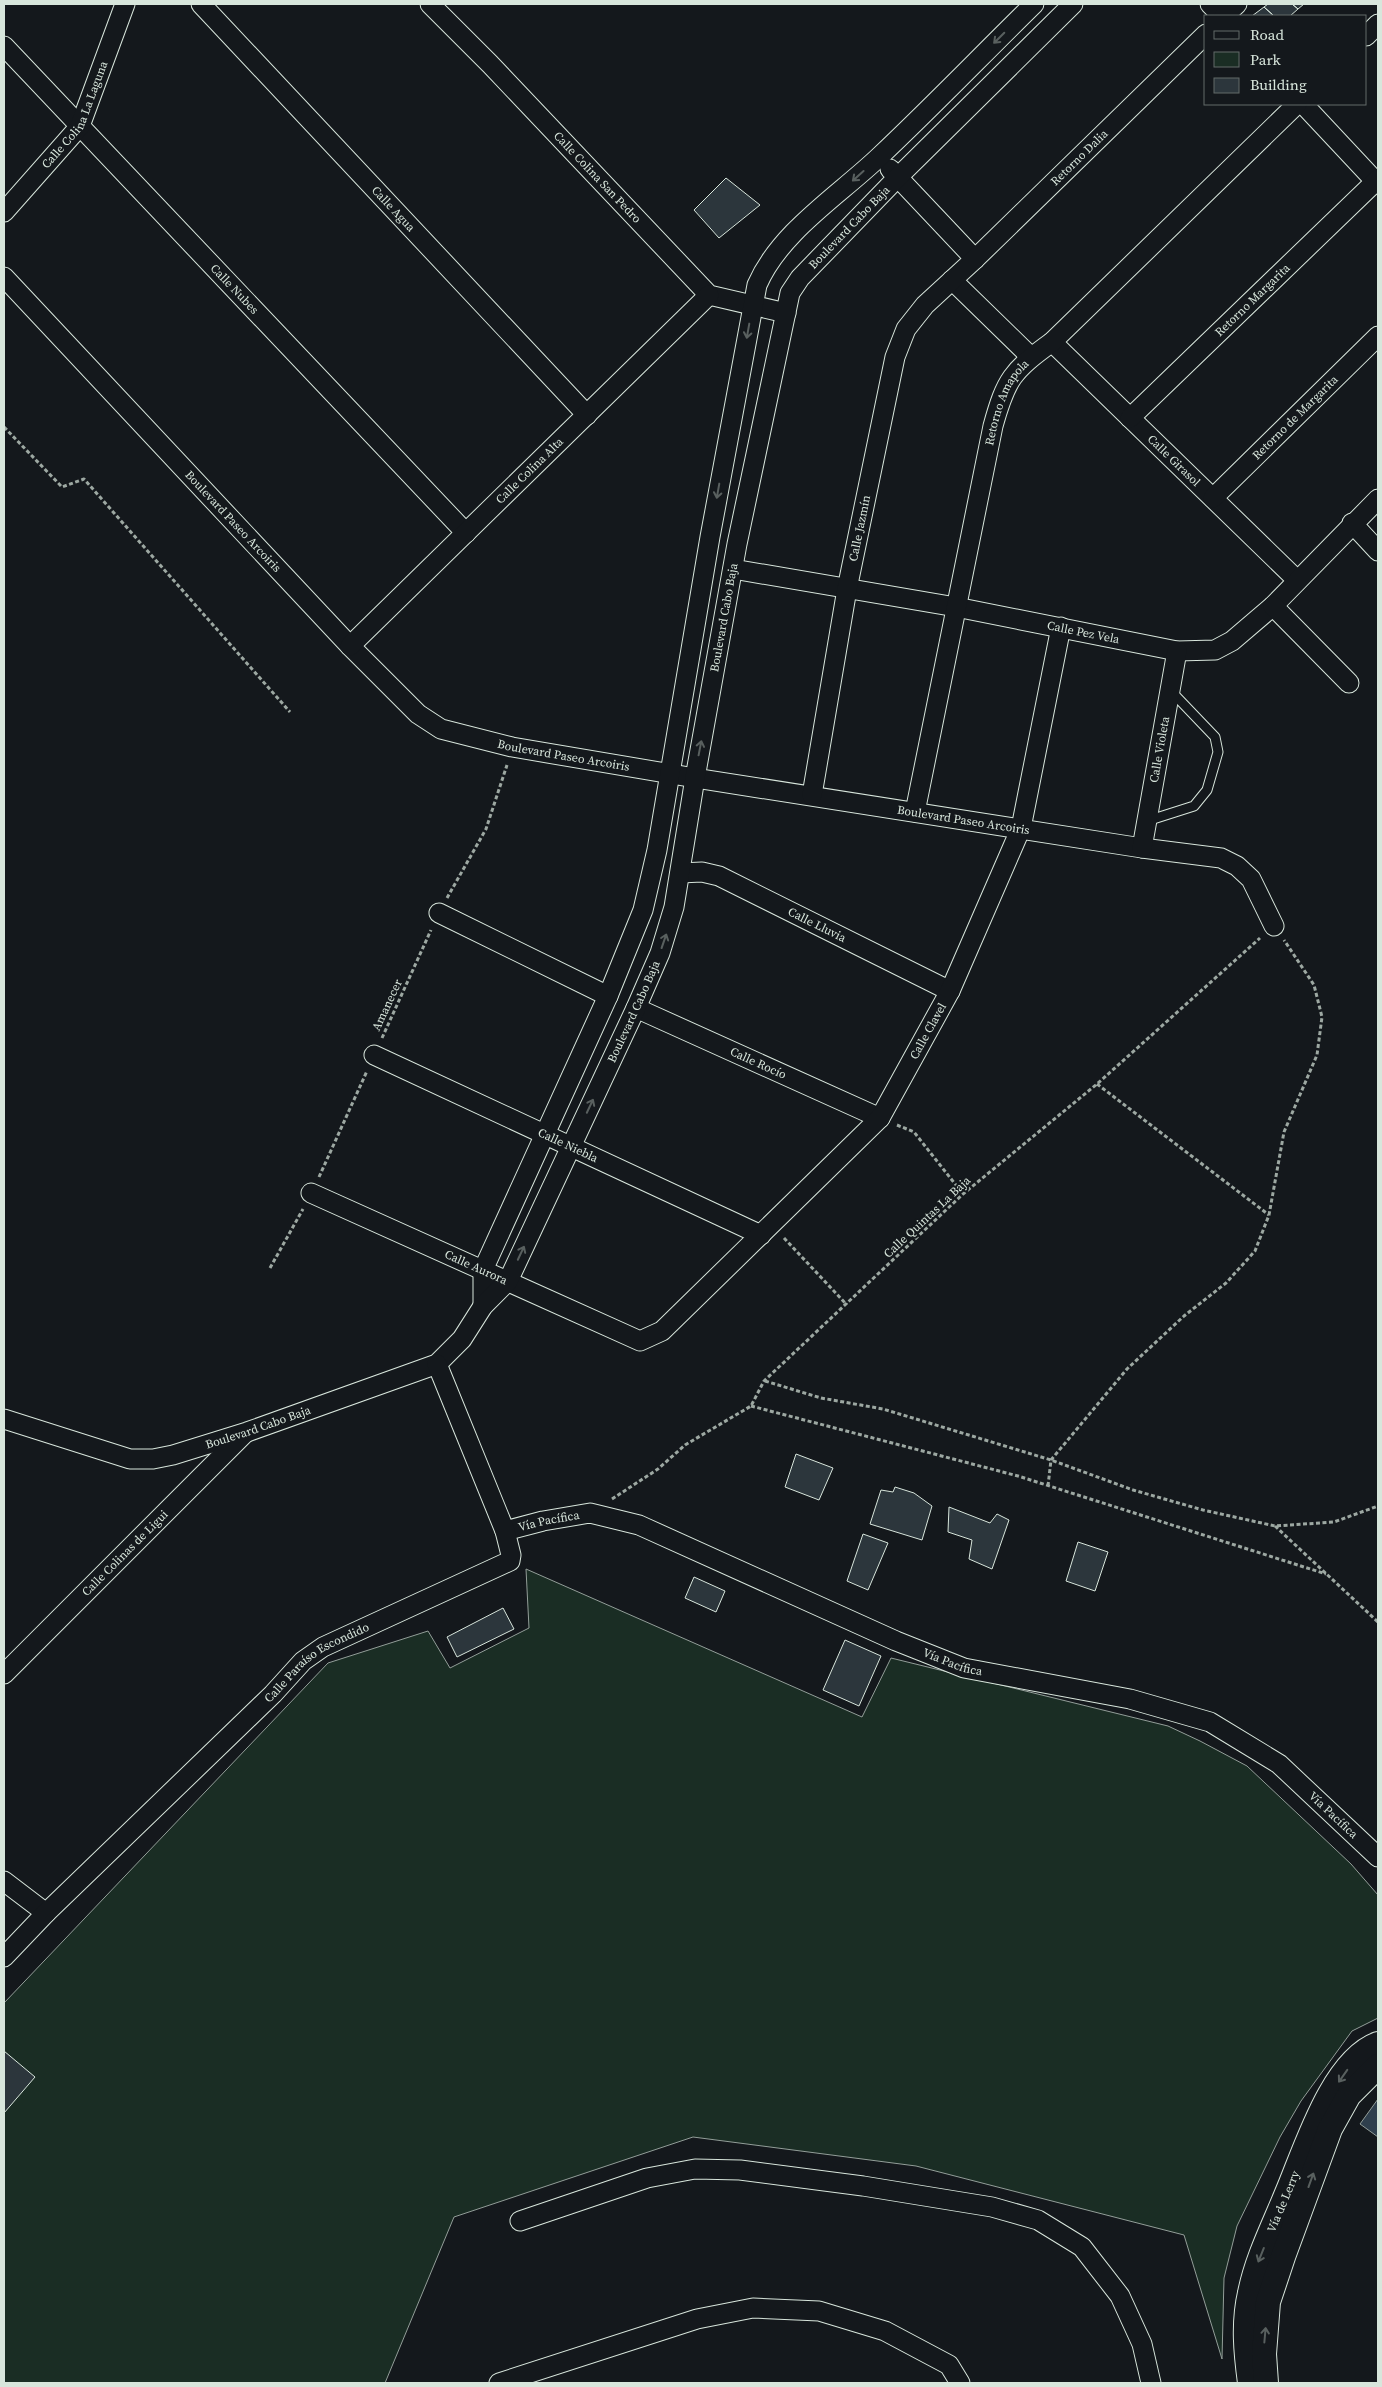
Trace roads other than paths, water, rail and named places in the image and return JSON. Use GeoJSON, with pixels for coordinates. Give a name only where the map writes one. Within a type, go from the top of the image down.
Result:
{"type":"FeatureCollection","features":[{"type":"Feature","properties":{"kind":"street","name":"Calle Colina La Laguna"},"geometry":{"type":"LineString","coordinates":[[4,212],[80,126],[125,4]]}},
{"type":"Feature","properties":{"kind":"street","name":"Calle Agua"},"geometry":{"type":"LineString","coordinates":[[201,4],[587,415]]}},
{"type":"Feature","properties":{"kind":"street","name":"Calle Colina San Pedro"},"geometry":{"type":"LineString","coordinates":[[430,4],[497,71],[709,295]]}},
{"type":"Feature","properties":{"kind":"street"},"geometry":{"type":"LineString","coordinates":[[483,1306],[483,1270],[608,996],[643,910],[657,850],[710,537],[752,307],[757,285],[765,266],[780,246],[879,157],[1034,4]]}},
{"type":"Feature","properties":{"kind":"street","name":"Boulevard Cabo Baja"},"geometry":{"type":"LineString","coordinates":[[4,1419],[130,1459],[153,1459],[174,1455],[247,1432],[437,1364],[462,1339],[483,1306],[508,1281],[636,1008],[660,953],[674,907],[737,544],[790,293],[800,278],[898,177],[1073,4]]}},
{"type":"Feature","properties":{"kind":"street"},"geometry":{"type":"LineString","coordinates":[[1210,4],[1222,15]]}},
{"type":"Feature","properties":{"kind":"street"},"geometry":{"type":"LineString","coordinates":[[1224,15],[1237,4]]}},
{"type":"Feature","properties":{"kind":"street"},"geometry":{"type":"LineString","coordinates":[[1367,35],[1378,24]]}},
{"type":"Feature","properties":{"kind":"street","name":"Retorno Dalia"},"geometry":{"type":"LineString","coordinates":[[952,280],[976,259],[1204,36]]}},
{"type":"Feature","properties":{"kind":"street","name":"Calle Nubes"},"geometry":{"type":"LineString","coordinates":[[4,46],[466,533]]}},
{"type":"Feature","properties":{"kind":"street","name":"Retorno Amapola"},"geometry":{"type":"LineString","coordinates":[[915,812],[993,426],[1003,391],[1012,376],[1031,357],[1052,342],[1296,105]]}},
{"type":"Feature","properties":{"kind":"street"},"geometry":{"type":"LineString","coordinates":[[1304,105],[1377,182]]}},
{"type":"Feature","properties":{"kind":"street"},"geometry":{"type":"LineString","coordinates":[[879,157],[976,259]]}},
{"type":"Feature","properties":{"kind":"street","name":"Retorno Margarita"},"geometry":{"type":"LineString","coordinates":[[1130,418],[1377,182]]}},
{"type":"Feature","properties":{"kind":"street","name":"Boulevard Paseo Arcoiris"},"geometry":{"type":"LineString","coordinates":[[4,277],[350,646],[418,714],[441,729],[512,747],[670,772],[695,778],[1142,848],[1221,858],[1237,866],[1251,879],[1274,926]]}},
{"type":"Feature","properties":{"kind":"street"},"geometry":{"type":"LineString","coordinates":[[952,280],[1031,357]]}},
{"type":"Feature","properties":{"kind":"street","name":"Calle Jazmín"},"geometry":{"type":"LineString","coordinates":[[812,795],[847,589],[895,357],[906,330],[925,305],[952,280]]}},
{"type":"Feature","properties":{"kind":"street","name":"Calle Colina Alta"},"geometry":{"type":"LineString","coordinates":[[350,646],[709,295]]}},
{"type":"Feature","properties":{"kind":"street"},"geometry":{"type":"LineString","coordinates":[[709,295],[752,307],[786,313]]}},
{"type":"Feature","properties":{"kind":"street","name":"Retorno de Margarita"},"geometry":{"type":"LineString","coordinates":[[1213,498],[1378,336]]}},
{"type":"Feature","properties":{"kind":"street","name":"Calle Girasol"},"geometry":{"type":"LineString","coordinates":[[1052,342],[1297,580]]}},
{"type":"Feature","properties":{"kind":"street","name":"Calle Pez Vela"},"geometry":{"type":"LineString","coordinates":[[733,569],[956,606],[1177,651],[1215,650],[1232,641],[1273,606],[1352,523],[1378,499]]}},
{"type":"Feature","properties":{"kind":"street"},"geometry":{"type":"LineString","coordinates":[[1352,523],[1378,552]]}},
{"type":"Feature","properties":{"kind":"street"},"geometry":{"type":"LineString","coordinates":[[710,537],[737,544]]}},
{"type":"Feature","properties":{"kind":"street"},"geometry":{"type":"LineString","coordinates":[[1273,606],[1350,683]]}},
{"type":"Feature","properties":{"kind":"street","name":"Calle Clavel"},"geometry":{"type":"LineString","coordinates":[[640,1341],[662,1332],[880,1118],[950,990],[1021,828],[1061,627]]}},
{"type":"Feature","properties":{"kind":"street","name":"Calle Violeta"},"geometry":{"type":"LineString","coordinates":[[1142,848],[1177,651]]}},
{"type":"Feature","properties":{"kind":"street","name":"Calle Lluvia"},"geometry":{"type":"LineString","coordinates":[[680,873],[702,872],[719,876],[950,990]]}},
{"type":"Feature","properties":{"kind":"street"},"geometry":{"type":"LineString","coordinates":[[439,913],[608,996]]}},
{"type":"Feature","properties":{"kind":"street","name":"Calle Rocío"},"geometry":{"type":"LineString","coordinates":[[636,1008],[880,1118]]}},
{"type":"Feature","properties":{"kind":"street","name":"Calle Niebla"},"geometry":{"type":"LineString","coordinates":[[374,1055],[761,1235]]}},
{"type":"Feature","properties":{"kind":"street","name":"Calle Aurora"},"geometry":{"type":"LineString","coordinates":[[312,1193],[640,1341]]}},
{"type":"Feature","properties":{"kind":"street","name":"Calle Paraíso Escondido"},"geometry":{"type":"LineString","coordinates":[[4,1957],[46,1913],[273,1694],[303,1661],[323,1648],[507,1564],[511,1558],[505,1532],[437,1364]]}},
{"type":"Feature","properties":{"kind":"street","name":"Calle Colinas de Ligui"},"geometry":{"type":"LineString","coordinates":[[4,1674],[247,1432]]}},
{"type":"Feature","properties":{"kind":"street","name":"Vía Pacífica"},"geometry":{"type":"LineString","coordinates":[[505,1532],[543,1521],[590,1513],[639,1525],[896,1641],[964,1668],[1130,1699],[1210,1722],[1280,1764],[1378,1857]]}},
{"type":"Feature","properties":{"kind":"street"},"geometry":{"type":"LineString","coordinates":[[4,1881],[46,1913]]}},
{"type":"Feature","properties":{"kind":"street","name":"Vía de Lerry"},"geometry":{"type":"LineString","coordinates":[[1250,2383],[1244,2339],[1249,2293],[1258,2262],[1315,2121],[1344,2073],[1358,2058],[1378,2044]]}},
{"type":"Feature","properties":{"kind":"street","name":"Vía de Lerry"},"geometry":{"type":"LineString","coordinates":[[1266,2383],[1264,2354],[1268,2302],[1284,2254],[1330,2129],[1349,2095],[1378,2066]]}},
{"type":"Feature","properties":{"kind":"street"},"geometry":{"type":"LineString","coordinates":[[520,2221],[647,2178],[695,2169],[740,2170],[872,2187],[992,2207],[1038,2220],[1082,2246],[1120,2296],[1142,2344],[1150,2383]]}},
{"type":"Feature","properties":{"kind":"street"},"geometry":{"type":"LineString","coordinates":[[499,2383],[698,2319],[753,2308],[819,2311],[885,2330],[948,2365],[960,2383]]}},
{"type":"Feature","properties":{"kind":"lane"},"geometry":{"type":"LineString","coordinates":[[1147,821],[1194,806],[1207,790],[1218,752],[1215,737],[1170,690]]}},
{"type":"Feature","properties":{"kind":"water"},"geometry":{"type":"Polygon","coordinates":[[[1378,2099],[1378,2137],[1360,2124],[1378,2099]]]}}]}
